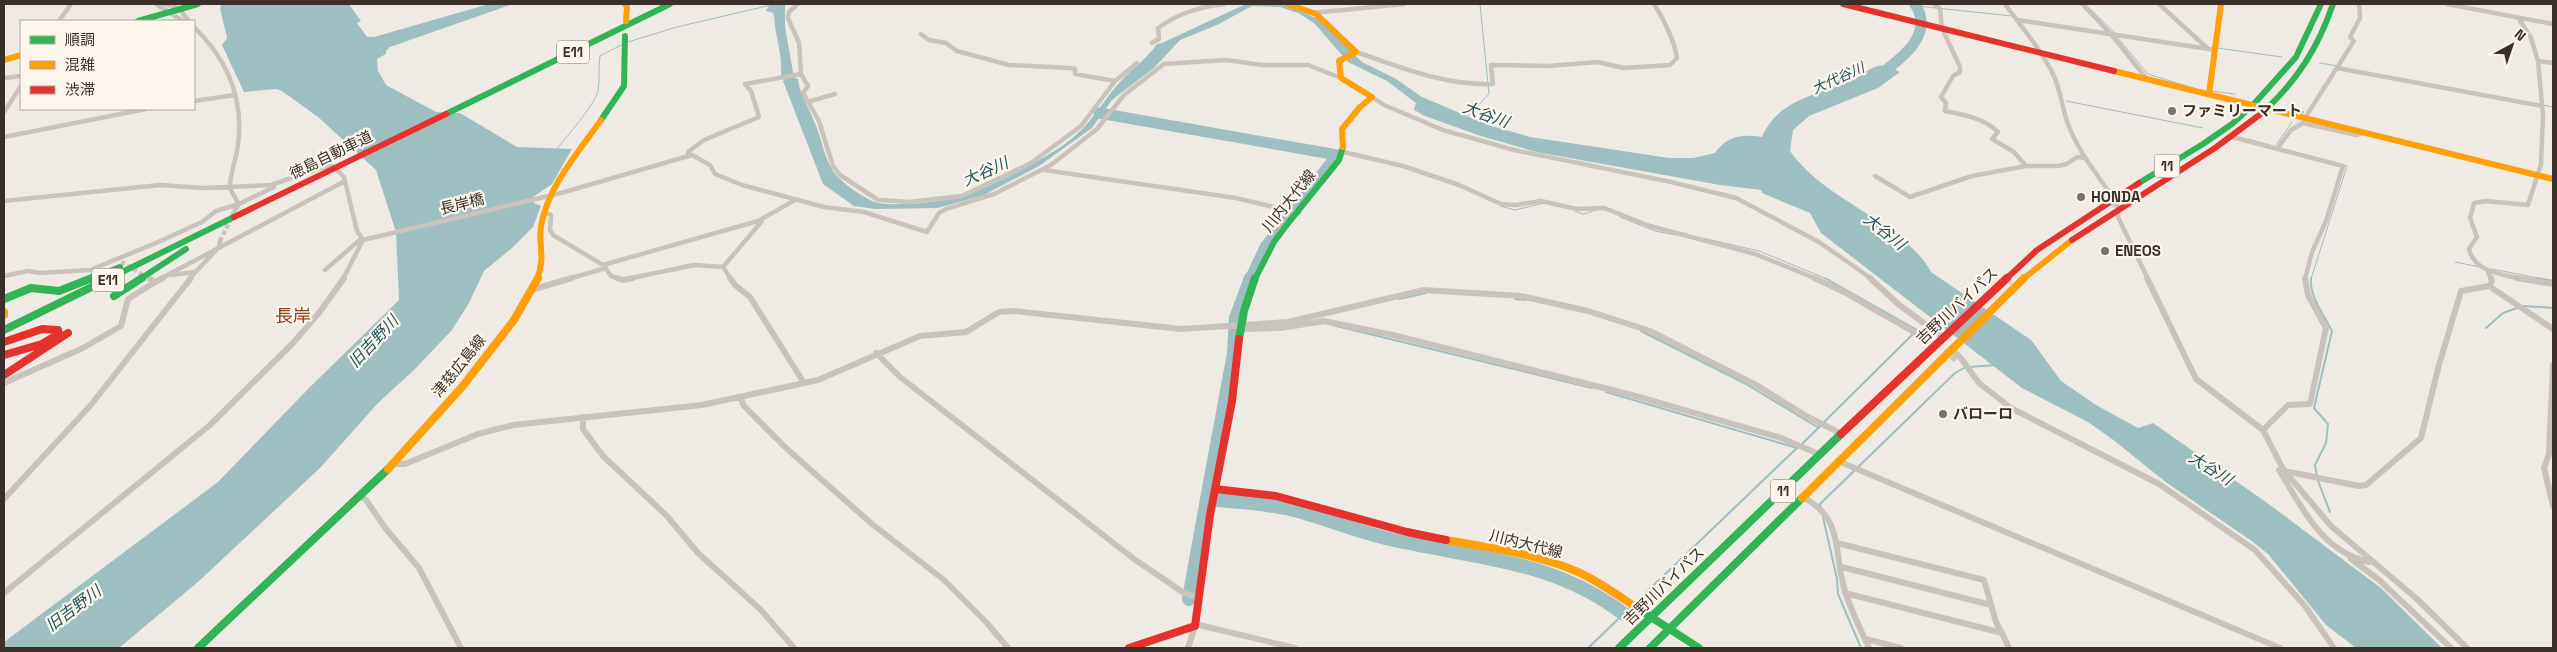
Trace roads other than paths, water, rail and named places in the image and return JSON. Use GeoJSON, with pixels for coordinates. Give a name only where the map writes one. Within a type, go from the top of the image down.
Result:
{"type":"FeatureCollection","features":[{"type":"Feature","properties":{"kind":"main road"},"geometry":{"type":"LineString","coordinates":[[141,20],[173,9],[198,4]]}},
{"type":"Feature","properties":{"kind":"main road"},"geometry":{"type":"LineString","coordinates":[[625,4],[627,7],[626,21]]}},
{"type":"Feature","properties":{"kind":"main road","name":"徳島自動車道"},"geometry":{"type":"LineString","coordinates":[[4,330],[314,180],[670,4]]}},
{"type":"Feature","properties":{"kind":"main road"},"geometry":{"type":"LineString","coordinates":[[1288,4],[1312,13],[1323,20],[1355,52],[1339,61],[1341,78],[1372,97],[1360,107],[1342,129],[1343,152]]}},
{"type":"Feature","properties":{"kind":"main road"},"geometry":{"type":"LineString","coordinates":[[1843,4],[2553,179]]}},
{"type":"Feature","properties":{"kind":"main road"},"geometry":{"type":"LineString","coordinates":[[2209,94],[2211,49],[2221,4]]}},
{"type":"Feature","properties":{"kind":"main road","name":"吉野川バイパス"},"geometry":{"type":"LineString","coordinates":[[1619,648],[1944,335],[2037,250],[2109,201],[2232,124],[2296,57],[2321,4]]}},
{"type":"Feature","properties":{"kind":"main road","name":"吉野川バイパス"},"geometry":{"type":"LineString","coordinates":[[1650,648],[1954,345],[2048,258],[2120,208],[2232,137],[2268,109],[2290,86],[2309,59],[2331,16],[2334,4]]}},
{"type":"Feature","properties":{"kind":"main road","name":"津慈広島線"},"geometry":{"type":"LineString","coordinates":[[198,648],[393,464],[462,387],[514,320],[531,291],[543,263],[541,228],[549,196],[624,86],[627,76],[624,65],[625,36]]}},
{"type":"Feature","properties":{"kind":"main road"},"geometry":{"type":"LineString","coordinates":[[4,60],[20,55]]}},
{"type":"Feature","properties":{"kind":"main road","name":"川内大代線"},"geometry":{"type":"LineString","coordinates":[[1195,625],[1196,597],[1232,401],[1240,326],[1249,290],[1269,247],[1299,213],[1343,152]]}},
{"type":"Feature","properties":{"kind":"main road"},"geometry":{"type":"LineString","coordinates":[[114,296],[188,247],[314,180]]}},
{"type":"Feature","properties":{"kind":"main road"},"geometry":{"type":"LineString","coordinates":[[4,299],[31,288],[52,291],[65,290],[212,229]]}},
{"type":"Feature","properties":{"kind":"main road"},"geometry":{"type":"LineString","coordinates":[[4,342],[42,329],[58,330],[59,334],[50,341],[4,355]]}},
{"type":"Feature","properties":{"kind":"main road"},"geometry":{"type":"LineString","coordinates":[[4,375],[68,333]]}},
{"type":"Feature","properties":{"kind":"main road","name":"川内大代線"},"geometry":{"type":"LineString","coordinates":[[1216,489],[1276,496],[1315,505],[1407,532],[1539,559],[1572,570],[1626,601],[1699,648]]}},
{"type":"Feature","properties":{"kind":"main road"},"geometry":{"type":"LineString","coordinates":[[1130,648],[1195,625]]}},
{"type":"Feature","properties":{"kind":"street"},"geometry":{"type":"LineString","coordinates":[[60,20],[71,4]]}},
{"type":"Feature","properties":{"kind":"street"},"geometry":{"type":"LineString","coordinates":[[156,4],[173,9]]}},
{"type":"Feature","properties":{"kind":"street"},"geometry":{"type":"LineString","coordinates":[[164,4],[173,9],[182,20]]}},
{"type":"Feature","properties":{"kind":"street"},"geometry":{"type":"LineString","coordinates":[[798,4],[789,12],[788,18],[799,43],[798,75],[808,86],[803,94],[818,121],[833,166],[856,187],[872,197],[888,202],[944,200],[975,192],[1031,163],[1057,146],[1081,126],[1115,81],[1137,63]]}},
{"type":"Feature","properties":{"kind":"street"},"geometry":{"type":"LineString","coordinates":[[1152,43],[1158,42],[1157,31],[1166,22],[1198,5],[1224,4]]}},
{"type":"Feature","properties":{"kind":"street"},"geometry":{"type":"LineString","coordinates":[[1312,13],[1404,4]]}},
{"type":"Feature","properties":{"kind":"street"},"geometry":{"type":"LineString","coordinates":[[1355,52],[1420,74],[1469,85],[1493,84],[1491,65],[1548,66],[1598,62],[1623,68],[1670,65],[1677,58],[1676,51],[1663,18],[1654,4]]}},
{"type":"Feature","properties":{"kind":"street"},"geometry":{"type":"LineString","coordinates":[[1934,4],[1940,9],[1939,27],[1946,32],[1948,45],[1960,72],[1953,76],[1942,97],[1946,103],[1945,111],[1975,117],[1995,129],[1998,132],[1992,139],[2014,152],[2026,166]]}},
{"type":"Feature","properties":{"kind":"street"},"geometry":{"type":"LineString","coordinates":[[2005,4],[2052,69],[2060,88],[2061,106],[2085,158],[2112,196],[2109,201],[2120,208],[2117,215],[2169,321],[2192,373],[2206,388],[2264,430],[2279,462],[2331,526],[2371,562],[2417,599],[2467,648]]}},
{"type":"Feature","properties":{"kind":"street"},"geometry":{"type":"LineString","coordinates":[[2082,4],[2112,34],[2146,78]]}},
{"type":"Feature","properties":{"kind":"street"},"geometry":{"type":"LineString","coordinates":[[2159,4],[2211,49]]}},
{"type":"Feature","properties":{"kind":"street"},"geometry":{"type":"LineString","coordinates":[[2305,118],[2354,41],[2350,37],[2360,18],[2359,4]]}},
{"type":"Feature","properties":{"kind":"street"},"geometry":{"type":"LineString","coordinates":[[2447,4],[2553,24]]}},
{"type":"Feature","properties":{"kind":"street"},"geometry":{"type":"LineString","coordinates":[[182,11],[188,20]]}},
{"type":"Feature","properties":{"kind":"street"},"geometry":{"type":"LineString","coordinates":[[2519,19],[2531,38],[2538,61],[2542,106],[2540,164],[2528,205],[2519,207],[2484,201],[2474,203],[2470,218],[2477,237],[2472,242],[2469,254],[2472,261],[2488,272],[2553,284]]}},
{"type":"Feature","properties":{"kind":"street"},"geometry":{"type":"LineString","coordinates":[[2018,20],[2211,49]]}},
{"type":"Feature","properties":{"kind":"street"},"geometry":{"type":"LineString","coordinates":[[195,28],[206,37],[221,55],[235,95],[240,127],[239,150],[230,186],[239,204]]}},
{"type":"Feature","properties":{"kind":"street"},"geometry":{"type":"LineString","coordinates":[[921,34],[929,40],[942,41],[957,51],[1002,64],[1070,68],[1075,69],[1075,74],[1115,81]]}},
{"type":"Feature","properties":{"kind":"street"},"geometry":{"type":"LineString","coordinates":[[798,75],[781,79],[766,77],[745,84],[751,91],[759,117],[704,140],[688,152],[688,156],[705,161],[715,174],[753,188],[797,198],[824,207],[864,212],[927,232],[939,213],[946,209],[987,198],[1044,170],[1087,138],[1124,95],[1162,65],[1226,60],[1262,65],[1308,65],[1341,78]]}},
{"type":"Feature","properties":{"kind":"street"},"geometry":{"type":"LineString","coordinates":[[2538,61],[2553,63]]}},
{"type":"Feature","properties":{"kind":"street"},"geometry":{"type":"LineString","coordinates":[[2337,68],[2542,106]]}},
{"type":"Feature","properties":{"kind":"street"},"geometry":{"type":"LineString","coordinates":[[4,78],[20,76]]}},
{"type":"Feature","properties":{"kind":"street"},"geometry":{"type":"LineString","coordinates":[[4,112],[20,88]]}},
{"type":"Feature","properties":{"kind":"street"},"geometry":{"type":"LineString","coordinates":[[807,102],[835,94]]}},
{"type":"Feature","properties":{"kind":"street"},"geometry":{"type":"LineString","coordinates":[[195,101],[235,95]]}},
{"type":"Feature","properties":{"kind":"street"},"geometry":{"type":"LineString","coordinates":[[1372,97],[1384,105],[1443,130],[1514,150],[1671,182],[1741,200],[1819,242],[1874,280],[1898,304],[1944,335]]}},
{"type":"Feature","properties":{"kind":"street"},"geometry":{"type":"LineString","coordinates":[[4,137],[141,110]]}},
{"type":"Feature","properties":{"kind":"street"},"geometry":{"type":"LineString","coordinates":[[2278,148],[2291,130],[2303,123],[2356,135],[2362,133]]}},
{"type":"Feature","properties":{"kind":"street"},"geometry":{"type":"LineString","coordinates":[[2232,137],[2343,166],[2326,221],[2312,252],[2305,279],[2308,295],[2326,328],[2310,404],[2307,406],[2291,403],[2284,406],[2277,418],[2264,430]]}},
{"type":"Feature","properties":{"kind":"street"},"geometry":{"type":"LineString","coordinates":[[1343,152],[1403,166],[1459,185],[1501,204],[1516,205],[1540,201],[1577,209],[1604,208],[1650,226],[1755,254],[1791,267],[1844,292],[1924,338]]}},
{"type":"Feature","properties":{"kind":"street","name":"長岸橋"},"geometry":{"type":"LineString","coordinates":[[363,239],[394,234],[549,196],[688,156]]}},
{"type":"Feature","properties":{"kind":"street"},"geometry":{"type":"LineString","coordinates":[[1875,176],[1910,197],[1972,176],[2026,166],[2058,166],[2067,164],[2076,157],[2085,158]]}},
{"type":"Feature","properties":{"kind":"street"},"geometry":{"type":"LineString","coordinates":[[4,276],[28,271],[81,272],[119,261],[202,222],[216,212],[239,204],[283,182],[326,166],[333,166],[339,170],[345,181],[356,231],[363,239]]}},
{"type":"Feature","properties":{"kind":"street"},"geometry":{"type":"LineString","coordinates":[[1044,170],[1236,198],[1299,213]]}},
{"type":"Feature","properties":{"kind":"street"},"geometry":{"type":"LineString","coordinates":[[4,383],[88,346],[121,326],[128,299],[152,281],[168,275],[220,244],[345,181]]}},
{"type":"Feature","properties":{"kind":"street"},"geometry":{"type":"LineString","coordinates":[[4,201],[160,185],[176,187],[266,186],[283,182]]}},
{"type":"Feature","properties":{"kind":"street"},"geometry":{"type":"LineString","coordinates":[[546,213],[551,215],[550,230],[553,235],[605,267],[615,278],[623,280],[694,265],[723,267],[740,250],[742,243],[764,219],[797,198]]}},
{"type":"Feature","properties":{"kind":"street"},"geometry":{"type":"LineString","coordinates":[[235,210],[239,204]]}},
{"type":"Feature","properties":{"kind":"street"},"geometry":{"type":"LineString","coordinates":[[531,291],[764,219]]}},
{"type":"Feature","properties":{"kind":"street"},"geometry":{"type":"LineString","coordinates":[[325,270],[363,239]]}},
{"type":"Feature","properties":{"kind":"street"},"geometry":{"type":"LineString","coordinates":[[4,594],[210,425],[292,344],[319,313],[341,283],[363,239]]}},
{"type":"Feature","properties":{"kind":"street"},"geometry":{"type":"LineString","coordinates":[[4,499],[41,461],[100,394],[194,272],[220,244]]}},
{"type":"Feature","properties":{"kind":"street"},"geometry":{"type":"LineString","coordinates":[[723,267],[735,284],[750,297],[804,382]]}},
{"type":"Feature","properties":{"kind":"street"},"geometry":{"type":"LineString","coordinates":[[168,275],[194,272]]}},
{"type":"Feature","properties":{"kind":"street"},"geometry":{"type":"LineString","coordinates":[[2488,272],[2492,281],[2489,286]]}},
{"type":"Feature","properties":{"kind":"street"},"geometry":{"type":"LineString","coordinates":[[2451,648],[2378,579],[2321,536],[2313,527],[2279,470],[2330,481],[2366,485],[2376,474],[2413,448],[2420,438],[2438,365],[2461,290],[2489,286],[2553,330]]}},
{"type":"Feature","properties":{"kind":"street"},"geometry":{"type":"LineString","coordinates":[[1240,326],[1288,322],[1424,290],[1495,293],[1529,298],[1588,311],[1650,331],[1758,386],[1817,422],[1842,434]]}},
{"type":"Feature","properties":{"kind":"street"},"geometry":{"type":"LineString","coordinates":[[393,464],[405,464],[478,434],[512,424],[702,405],[835,375],[927,334],[966,332],[991,316],[1006,311],[1171,329],[1230,324],[1281,328],[1324,321],[1632,395],[1794,443],[1821,455]]}},
{"type":"Feature","properties":{"kind":"street"},"geometry":{"type":"LineString","coordinates":[[1954,345],[1987,390]]}},
{"type":"Feature","properties":{"kind":"street"},"geometry":{"type":"LineString","coordinates":[[879,356],[900,377],[1008,464],[1134,559],[1184,593],[1196,597]]}},
{"type":"Feature","properties":{"kind":"street"},"geometry":{"type":"LineString","coordinates":[[1958,361],[1968,370],[1980,388],[1987,390],[2026,417],[2159,484],[2235,534],[2268,562],[2305,606],[2334,648]]}},
{"type":"Feature","properties":{"kind":"street"},"geometry":{"type":"LineString","coordinates":[[2553,365],[2552,415],[2548,454],[2544,468],[2553,506]]}},
{"type":"Feature","properties":{"kind":"street"},"geometry":{"type":"LineString","coordinates":[[741,397],[743,405],[787,449],[872,524],[944,580],[987,623],[1008,648]]}},
{"type":"Feature","properties":{"kind":"street"},"geometry":{"type":"LineString","coordinates":[[583,417],[583,429],[603,456],[655,503],[698,553],[760,609],[794,648]]}},
{"type":"Feature","properties":{"kind":"street"},"geometry":{"type":"LineString","coordinates":[[1838,461],[2280,648]]}},
{"type":"Feature","properties":{"kind":"street"},"geometry":{"type":"LineString","coordinates":[[360,496],[366,500],[424,576],[461,648]]}},
{"type":"Feature","properties":{"kind":"street"},"geometry":{"type":"LineString","coordinates":[[1802,497],[1814,503],[1835,530],[1845,593],[1869,648]]}},
{"type":"Feature","properties":{"kind":"street"},"geometry":{"type":"LineString","coordinates":[[1836,543],[1984,580],[1996,622],[2009,648]]}},
{"type":"Feature","properties":{"kind":"street"},"geometry":{"type":"LineString","coordinates":[[2342,551],[2371,562]]}},
{"type":"Feature","properties":{"kind":"street"},"geometry":{"type":"LineString","coordinates":[[1842,567],[1991,605]]}},
{"type":"Feature","properties":{"kind":"street"},"geometry":{"type":"LineString","coordinates":[[1845,593],[2002,633]]}},
{"type":"Feature","properties":{"kind":"street"},"geometry":{"type":"LineString","coordinates":[[1188,648],[1195,625],[1221,631],[1244,633],[1295,648]]}},
{"type":"Feature","properties":{"kind":"street"},"geometry":{"type":"LineString","coordinates":[[1866,639],[1901,648]]}},
{"type":"Feature","properties":{"kind":"water","name":"旧吉野川"},"geometry":{"type":"Polygon","coordinates":[[[222,4],[349,4],[361,21],[357,23],[367,37],[374,37],[489,4],[513,4],[390,47],[386,54],[377,59],[378,71],[386,85],[436,112],[460,113],[517,147],[572,149],[552,184],[533,197],[534,203],[541,206],[533,227],[512,248],[484,271],[469,303],[452,330],[415,369],[378,403],[320,468],[199,581],[119,648],[4,648],[4,642],[218,482],[310,387],[399,300],[396,232],[376,170],[318,117],[282,91],[276,89],[244,92],[222,45],[227,38],[220,8],[222,4]]]}},
{"type":"Feature","properties":{"kind":"water","name":"大谷川"},"geometry":{"type":"Polygon","coordinates":[[[770,4],[785,4],[785,27],[794,77],[798,79],[802,95],[817,128],[830,166],[840,179],[856,192],[875,202],[886,204],[923,203],[955,198],[984,188],[1030,165],[1072,139],[1089,122],[1120,82],[1157,44],[1246,4],[1284,4],[1318,19],[1362,62],[1396,79],[1422,97],[1488,125],[1530,137],[1669,158],[1693,158],[1715,153],[1725,143],[1742,136],[1762,137],[1777,115],[1799,100],[1851,81],[1875,67],[1889,67],[1900,72],[1878,88],[1809,116],[1793,130],[1790,151],[1802,165],[1830,189],[1893,231],[1923,260],[1931,272],[2031,340],[2061,381],[2096,405],[2138,428],[2153,423],[2270,505],[2381,588],[2442,648],[2356,648],[2326,625],[2268,554],[2253,542],[2167,483],[2088,422],[2022,388],[1821,233],[1810,213],[1762,193],[1761,190],[1720,185],[1536,152],[1481,136],[1425,116],[1414,110],[1416,103],[1387,81],[1348,62],[1314,23],[1298,13],[1280,7],[1252,6],[1217,25],[1180,40],[1154,68],[1112,100],[1092,128],[1039,166],[984,195],[938,208],[875,209],[854,206],[823,184],[783,81],[785,79],[781,76],[781,61],[774,16],[773,13],[766,11],[770,4]]]}},
{"type":"Feature","properties":{"kind":"waterway","name":"大谷川"},"geometry":{"type":"LineString","coordinates":[[1467,117],[1489,94],[1480,4]]}},
{"type":"Feature","properties":{"kind":"waterway","name":"大代谷川"},"geometry":{"type":"LineString","coordinates":[[1878,76],[1905,54],[1918,36],[1921,26],[1920,15],[1915,4]]}},
{"type":"Feature","properties":{"kind":"waterway"},"geometry":{"type":"LineString","coordinates":[[2085,4],[2115,33]]}},
{"type":"Feature","properties":{"kind":"waterway"},"geometry":{"type":"LineString","coordinates":[[628,42],[677,27],[771,5]]}},
{"type":"Feature","properties":{"kind":"waterway"},"geometry":{"type":"LineString","coordinates":[[1917,6],[2012,16]]}},
{"type":"Feature","properties":{"kind":"waterway"},"geometry":{"type":"LineString","coordinates":[[2116,36],[2148,74],[2193,88]]}},
{"type":"Feature","properties":{"kind":"waterway"},"geometry":{"type":"LineString","coordinates":[[555,151],[596,97],[599,87],[600,56],[623,44]]}},
{"type":"Feature","properties":{"kind":"waterway"},"geometry":{"type":"LineString","coordinates":[[2217,48],[2282,57]]}},
{"type":"Feature","properties":{"kind":"waterway"},"geometry":{"type":"LineString","coordinates":[[2320,63],[2337,66]]}},
{"type":"Feature","properties":{"kind":"waterway"},"geometry":{"type":"LineString","coordinates":[[2212,91],[2235,94]]}},
{"type":"Feature","properties":{"kind":"waterway"},"geometry":{"type":"LineString","coordinates":[[2066,101],[2203,128]]}},
{"type":"Feature","properties":{"kind":"waterway"},"geometry":{"type":"LineString","coordinates":[[2289,103],[2304,112],[2301,114]]}},
{"type":"Feature","properties":{"kind":"waterway"},"geometry":{"type":"LineString","coordinates":[[2543,105],[2553,107]]}},
{"type":"Feature","properties":{"kind":"waterway"},"geometry":{"type":"LineString","coordinates":[[1099,113],[1337,155],[1265,247],[1250,279]]}},
{"type":"Feature","properties":{"kind":"waterway"},"geometry":{"type":"LineString","coordinates":[[2276,145],[2292,122]]}},
{"type":"Feature","properties":{"kind":"waterway"},"geometry":{"type":"LineString","coordinates":[[2248,139],[2277,147]]}},
{"type":"Feature","properties":{"kind":"waterway"},"geometry":{"type":"LineString","coordinates":[[2311,279],[2347,166],[2344,165]]}},
{"type":"Feature","properties":{"kind":"waterway"},"geometry":{"type":"LineString","coordinates":[[1500,206],[1515,210],[1544,203]]}},
{"type":"Feature","properties":{"kind":"waterway"},"geometry":{"type":"LineString","coordinates":[[1575,211],[1583,214],[1597,210]]}},
{"type":"Feature","properties":{"kind":"waterway"},"geometry":{"type":"LineString","coordinates":[[1620,217],[1655,231],[1675,235]]}},
{"type":"Feature","properties":{"kind":"waterway"},"geometry":{"type":"LineString","coordinates":[[1702,238],[1759,251],[1826,279]]}},
{"type":"Feature","properties":{"kind":"waterway"},"geometry":{"type":"LineString","coordinates":[[2455,262],[2480,267]]}},
{"type":"Feature","properties":{"kind":"waterway"},"geometry":{"type":"LineString","coordinates":[[2492,269],[2543,279]]}},
{"type":"Feature","properties":{"kind":"waterway"},"geometry":{"type":"LineString","coordinates":[[1207,499],[1234,353],[1236,318],[1251,278]]}},
{"type":"Feature","properties":{"kind":"waterway"},"geometry":{"type":"LineString","coordinates":[[2537,278],[2553,281]]}},
{"type":"Feature","properties":{"kind":"waterway"},"geometry":{"type":"LineString","coordinates":[[1818,428],[1917,330],[1826,279]]}},
{"type":"Feature","properties":{"kind":"waterway"},"geometry":{"type":"LineString","coordinates":[[2311,279],[2312,292],[2332,331],[2314,408],[2328,424],[2326,443],[2315,465],[2317,476]]}},
{"type":"Feature","properties":{"kind":"waterway"},"geometry":{"type":"LineString","coordinates":[[1399,299],[1426,293]]}},
{"type":"Feature","properties":{"kind":"waterway"},"geometry":{"type":"LineString","coordinates":[[1515,299],[1526,300]]}},
{"type":"Feature","properties":{"kind":"waterway"},"geometry":{"type":"LineString","coordinates":[[2524,306],[2553,308]]}},
{"type":"Feature","properties":{"kind":"waterway"},"geometry":{"type":"LineString","coordinates":[[2486,328],[2503,313],[2517,308]]}},
{"type":"Feature","properties":{"kind":"waterway"},"geometry":{"type":"LineString","coordinates":[[1332,325],[1592,388]]}},
{"type":"Feature","properties":{"kind":"waterway"},"geometry":{"type":"LineString","coordinates":[[1641,331],[1746,384],[1818,428]]}},
{"type":"Feature","properties":{"kind":"waterway"},"geometry":{"type":"LineString","coordinates":[[1969,367],[1996,365]]}},
{"type":"Feature","properties":{"kind":"waterway"},"geometry":{"type":"LineString","coordinates":[[1821,508],[1820,504],[1955,373],[1964,368]]}},
{"type":"Feature","properties":{"kind":"waterway"},"geometry":{"type":"LineString","coordinates":[[1606,392],[1797,448]]}},
{"type":"Feature","properties":{"kind":"waterway"},"geometry":{"type":"LineString","coordinates":[[1802,444],[1818,428]]}},
{"type":"Feature","properties":{"kind":"waterway"},"geometry":{"type":"LineString","coordinates":[[1635,603],[1797,448]]}},
{"type":"Feature","properties":{"kind":"waterway"},"geometry":{"type":"LineString","coordinates":[[2318,481],[2330,512]]}},
{"type":"Feature","properties":{"kind":"waterway"},"geometry":{"type":"LineString","coordinates":[[1189,599],[1207,499]]}},
{"type":"Feature","properties":{"kind":"waterway"},"geometry":{"type":"LineString","coordinates":[[1207,499],[1262,504],[1283,508],[1386,538],[1516,564],[1544,572],[1571,583],[1598,596],[1624,614]]}},
{"type":"Feature","properties":{"kind":"waterway"},"geometry":{"type":"LineString","coordinates":[[1823,517],[1837,579],[1838,594],[1861,648]]}},
{"type":"Feature","properties":{"kind":"waterway"},"geometry":{"type":"LineString","coordinates":[[1588,648],[1632,606]]}},
{"type":"Feature","properties":{"kind":"tunnel"},"geometry":{"type":"LineString","coordinates":[[220,241],[235,210]]}},
{"type":"Feature","properties":{"kind":"tunnel"},"geometry":{"type":"LineString","coordinates":[[121,262],[145,276]]}},
{"type":"Feature","properties":{"kind":"tunnel"},"geometry":{"type":"LineString","coordinates":[[1944,351],[1958,361]]}},
{"type":"Feature","properties":{"kind":"place","name":"ファミリーマート"},"geometry":{"type":"Point","coordinates":[2172,111]}},
{"type":"Feature","properties":{"kind":"place","name":"HONDA"},"geometry":{"type":"Point","coordinates":[2081,197]}},
{"type":"Feature","properties":{"kind":"place","name":"ENEOS"},"geometry":{"type":"Point","coordinates":[2105,251]}},
{"type":"Feature","properties":{"kind":"place","name":"バローロ"},"geometry":{"type":"Point","coordinates":[1943,414]}},
{"type":"Feature","properties":{"kind":"district","name":"長岸"},"geometry":{"type":"Point","coordinates":[293,316]}}]}
